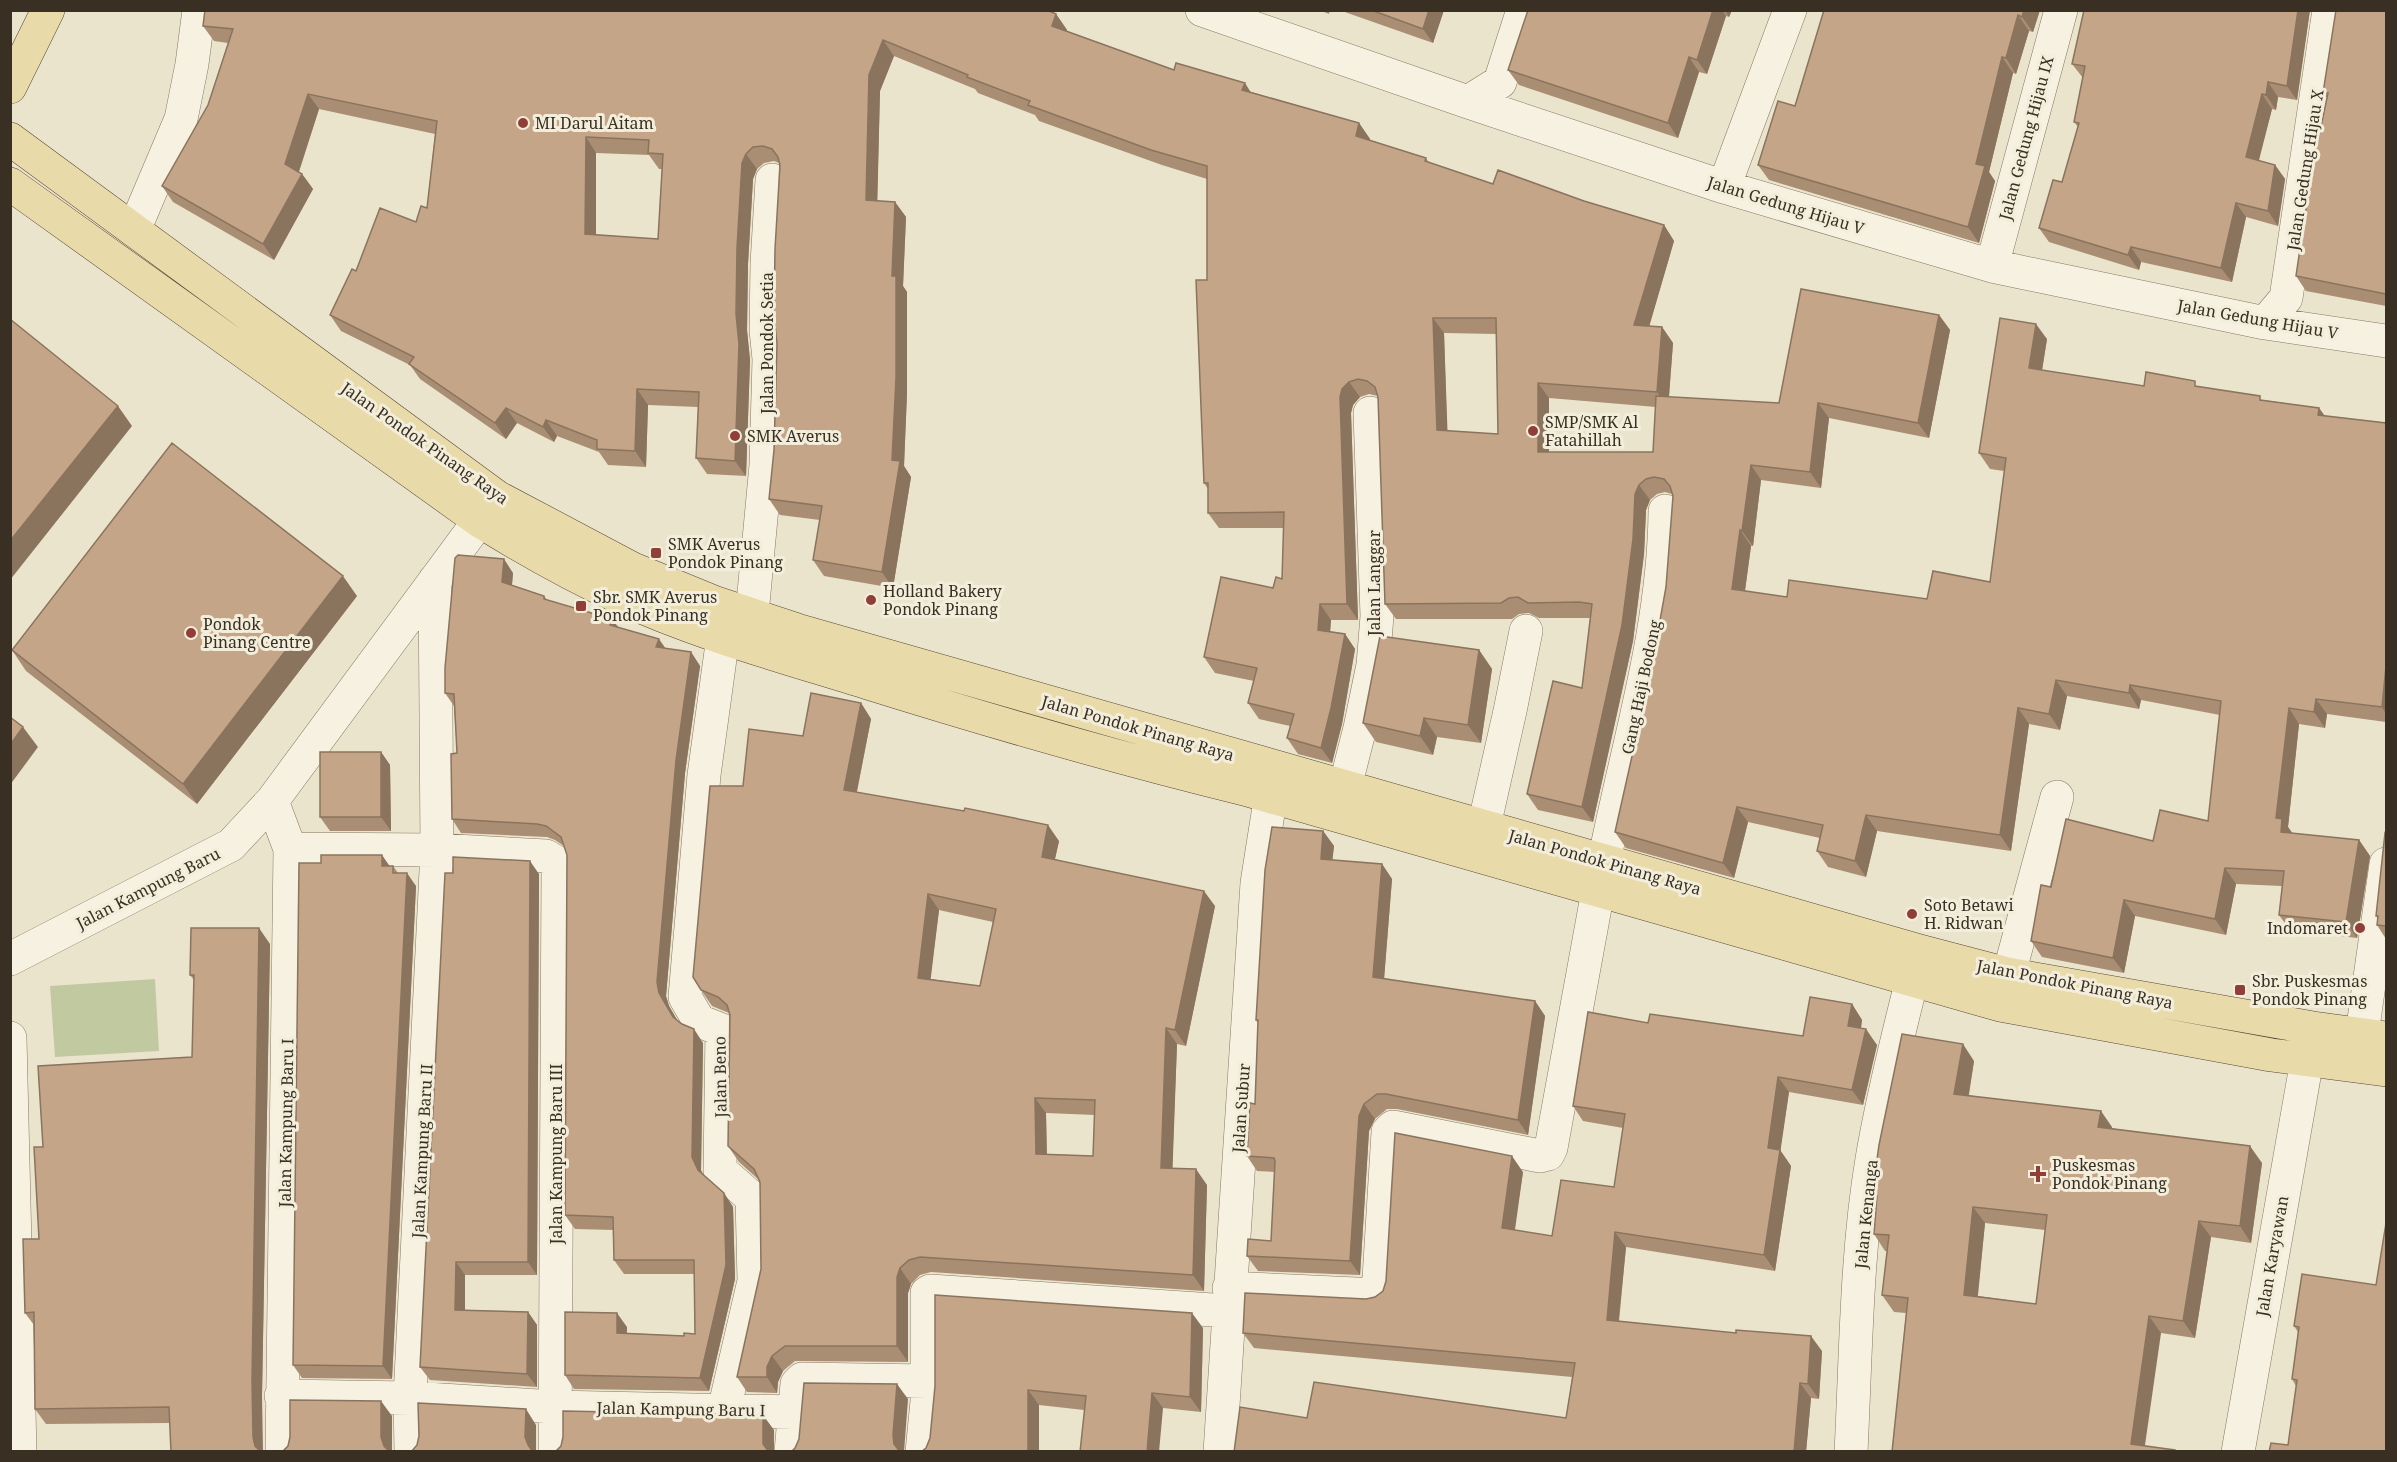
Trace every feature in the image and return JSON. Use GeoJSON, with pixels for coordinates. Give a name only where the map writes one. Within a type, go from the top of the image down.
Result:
{"type":"FeatureCollection","features":[{"type":"Feature","properties":{"kind":"main road"},"geometry":{"type":"LineString","coordinates":[[10,87],[48,10]]}},
{"type":"Feature","properties":{"kind":"main road","name":"Jalan Pondok Pinang Raya"},"geometry":{"type":"LineString","coordinates":[[10,139],[134,230],[489,509]]}},
{"type":"Feature","properties":{"kind":"main road","name":"Jalan Pondok Pinang Raya"},"geometry":{"type":"LineString","coordinates":[[10,184],[489,509],[633,569],[715,624],[948,708],[1153,767],[1273,782],[1345,786],[1484,826],[1601,877]]}},
{"type":"Feature","properties":{"kind":"main road","name":"Jalan Pondok Pinang Raya"},"geometry":{"type":"LineString","coordinates":[[715,624],[752,614],[808,634],[1109,721],[1273,782],[1916,966],[2271,1056],[2386,1070]]}},
{"type":"Feature","properties":{"kind":"main road","name":"Jalan Pondok Pinang Raya"},"geometry":{"type":"LineString","coordinates":[[2004,989],[2374,1036]]}},
{"type":"Feature","properties":{"kind":"main road"},"geometry":{"type":"LineString","coordinates":[[2307,1060],[2313,1028]]}},
{"type":"Feature","properties":{"kind":"street"},"geometry":{"type":"LineString","coordinates":[[134,230],[181,119],[192,64],[199,10]]}},
{"type":"Feature","properties":{"kind":"street","name":"Jalan Gedung Hijau V"},"geometry":{"type":"LineString","coordinates":[[1202,10],[1724,187],[1992,266],[2265,323],[2386,341]]}},
{"type":"Feature","properties":{"kind":"street"},"geometry":{"type":"LineString","coordinates":[[1468,102],[1500,82],[1523,10]]}},
{"type":"Feature","properties":{"kind":"street"},"geometry":{"type":"LineString","coordinates":[[1724,187],[1790,10]]}},
{"type":"Feature","properties":{"kind":"street","name":"Jalan Gedung Hijau IX"},"geometry":{"type":"LineString","coordinates":[[1992,266],[2061,10]]}},
{"type":"Feature","properties":{"kind":"street","name":"Jalan Gedung Hijau X"},"geometry":{"type":"LineString","coordinates":[[2265,323],[2286,298],[2329,10]]}},
{"type":"Feature","properties":{"kind":"street","name":"Jalan Pondok Setia"},"geometry":{"type":"LineString","coordinates":[[752,614],[765,472],[769,359],[766,330],[767,264],[772,180]]}},
{"type":"Feature","properties":{"kind":"street","name":"Jalan Langgar"},"geometry":{"type":"LineString","coordinates":[[1345,786],[1373,665],[1377,616],[1370,412]]}},
{"type":"Feature","properties":{"kind":"street","name":"Jalan Kampung Baru"},"geometry":{"type":"LineString","coordinates":[[10,959],[231,845],[272,801],[489,509]]}},
{"type":"Feature","properties":{"kind":"street","name":"Gang Haji Bodong"},"geometry":{"type":"LineString","coordinates":[[1229,1299],[1378,1295],[1388,1132],[1393,1127],[1540,1156],[1548,1154],[1551,1148],[1601,877],[1650,657],[1658,607],[1665,511]]}},
{"type":"Feature","properties":{"kind":"street"},"geometry":{"type":"LineString","coordinates":[[272,801],[290,849],[437,850],[435,580]]}},
{"type":"Feature","properties":{"kind":"street","name":"Jalan Beno"},"geometry":{"type":"LineString","coordinates":[[715,624],[685,997],[699,1021],[722,1030],[720,1170],[752,1198],[754,1281],[724,1410]]}},
{"type":"Feature","properties":{"kind":"street"},"geometry":{"type":"LineString","coordinates":[[1484,826],[1526,631]]}},
{"type":"Feature","properties":{"kind":"street","name":"Jalan Subur"},"geometry":{"type":"LineString","coordinates":[[1220,1452],[1257,884],[1273,782]]}},
{"type":"Feature","properties":{"kind":"street"},"geometry":{"type":"LineString","coordinates":[[2004,989],[2057,797]]}},
{"type":"Feature","properties":{"kind":"street","name":"Jalan Kampung Baru I"},"geometry":{"type":"LineString","coordinates":[[282,1452],[290,849]]}},
{"type":"Feature","properties":{"kind":"street","name":"Jalan Kampung Baru III"},"geometry":{"type":"LineString","coordinates":[[437,850],[542,856],[552,858],[556,862],[558,872],[555,1452]]}},
{"type":"Feature","properties":{"kind":"street","name":"Jalan Kampung Baru II"},"geometry":{"type":"LineString","coordinates":[[411,1452],[410,1398],[437,850]]}},
{"type":"Feature","properties":{"kind":"street"},"geometry":{"type":"LineString","coordinates":[[2374,1036],[2386,864]]}},
{"type":"Feature","properties":{"kind":"street","name":"Jalan Kenanga"},"geometry":{"type":"LineString","coordinates":[[1851,1452],[1860,1255],[1871,1160],[1891,1060],[1916,966]]}},
{"type":"Feature","properties":{"kind":"street"},"geometry":{"type":"LineString","coordinates":[[10,1038],[20,1452]]}},
{"type":"Feature","properties":{"kind":"street","name":"Jalan Karyawan"},"geometry":{"type":"LineString","coordinates":[[2238,1452],[2307,1060]]}},
{"type":"Feature","properties":{"kind":"street"},"geometry":{"type":"LineString","coordinates":[[922,1452],[927,1381],[927,1293],[930,1291],[1229,1299]]}},
{"type":"Feature","properties":{"kind":"street"},"geometry":{"type":"LineString","coordinates":[[791,1452],[797,1384],[802,1379],[927,1381]]}},
{"type":"Feature","properties":{"kind":"street","name":"Jalan Kampung Baru I"},"geometry":{"type":"LineString","coordinates":[[281,1396],[410,1398],[554,1407],[794,1412]]}},
{"type":"Feature","properties":{"kind":"green space"},"geometry":{"type":"Polygon","coordinates":[[[155,979],[159,1051],[55,1057],[50,986],[155,979]]]}},
{"type":"Feature","properties":{"kind":"building"},"geometry":{"type":"Polygon","coordinates":[[[205,10],[1047,10],[1056,14],[1052,26],[1174,70],[1176,63],[1245,83],[1242,90],[1359,123],[1356,136],[1426,158],[1425,161],[1493,184],[1498,170],[1584,201],[1664,225],[1634,325],[1662,327],[1657,392],[1538,383],[1538,452],[1653,452],[1656,396],[1779,403],[1801,289],[1939,315],[1918,423],[1818,403],[1810,472],[1751,465],[1732,589],[1787,597],[1789,580],[1927,599],[1933,571],[1990,582],[2006,458],[1979,453],[2000,318],[2036,324],[2029,368],[2144,386],[2146,372],[2195,381],[2195,386],[2260,396],[2260,400],[2319,408],[2318,415],[2386,423],[2386,666],[2382,707],[2316,699],[2314,712],[2289,708],[2276,818],[2282,819],[2281,832],[2359,840],[2346,922],[2279,915],[2284,871],[2225,868],[2215,919],[2124,900],[2113,958],[2031,941],[2041,885],[2051,887],[2066,819],[2153,841],[2160,810],[2208,821],[2221,701],[2130,685],[2129,693],[2056,680],[2049,714],[2018,708],[2000,835],[1866,815],[1855,861],[1817,851],[1823,825],[1737,807],[1723,863],[1615,832],[1650,676],[1666,587],[1673,496],[1670,486],[1664,479],[1654,477],[1646,479],[1639,485],[1635,494],[1633,539],[1622,625],[1582,807],[1527,794],[1553,681],[1582,688],[1592,604],[1528,603],[1518,597],[1509,598],[1501,603],[1385,604],[1378,397],[1375,387],[1367,381],[1358,379],[1349,382],[1342,389],[1340,397],[1347,604],[1320,604],[1318,630],[1345,634],[1331,708],[1321,748],[1287,738],[1294,714],[1248,703],[1257,668],[1204,657],[1221,577],[1273,588],[1276,577],[1282,579],[1284,512],[1208,513],[1208,483],[1204,483],[1196,280],[1207,280],[1207,166],[1151,150],[1028,105],[1030,101],[967,77],[968,75],[883,40],[869,75],[866,200],[895,202],[892,276],[896,276],[896,378],[892,460],[900,461],[882,572],[813,560],[822,506],[769,499],[774,450],[777,344],[774,314],[775,249],[780,165],[772,149],[763,146],[753,147],[746,154],[742,163],[737,248],[736,314],[739,344],[735,461],[696,458],[699,392],[637,389],[635,451],[597,449],[597,440],[546,420],[543,427],[506,408],[495,423],[409,364],[414,357],[330,315],[352,269],[356,271],[380,208],[416,222],[421,206],[427,208],[437,121],[308,94],[285,164],[302,174],[263,244],[162,186],[208,105],[233,29],[203,26],[205,10]],[[586,137],[585,234],[658,239],[663,154],[648,153],[649,140],[586,137]],[[1433,318],[1437,430],[1498,434],[1496,318],[1433,318]]]}},
{"type":"Feature","properties":{"kind":"building"},"geometry":{"type":"Polygon","coordinates":[[[1371,10],[1429,10],[1423,29],[1371,10]]]}},
{"type":"Feature","properties":{"kind":"building"},"geometry":{"type":"Polygon","coordinates":[[[1528,10],[1713,10],[1697,60],[1689,57],[1668,123],[1508,70],[1528,10]]]}},
{"type":"Feature","properties":{"kind":"building"},"geometry":{"type":"Polygon","coordinates":[[[1824,10],[2024,10],[2022,17],[2018,15],[2006,58],[2002,57],[1976,164],[1985,166],[1968,227],[1758,165],[1778,101],[1795,106],[1824,10]]]}},
{"type":"Feature","properties":{"kind":"building"},"geometry":{"type":"Polygon","coordinates":[[[2084,10],[2298,10],[2287,86],[2268,82],[2266,95],[2262,94],[2246,157],[2275,165],[2268,211],[2236,203],[2221,268],[2131,247],[2128,255],[2039,228],[2053,180],[2062,182],[2079,123],[2074,122],[2085,66],[2072,64],[2084,10]]]}},
{"type":"Feature","properties":{"kind":"building"},"geometry":{"type":"Polygon","coordinates":[[[2336,10],[2386,10],[2386,294],[2296,276],[2311,174],[2328,93],[2323,93],[2336,10]]]}},
{"type":"Feature","properties":{"kind":"building"},"geometry":{"type":"Polygon","coordinates":[[[10,319],[118,406],[10,541],[10,319]]]}},
{"type":"Feature","properties":{"kind":"building","name":"Pondok Pinang Centre"},"geometry":{"type":"Polygon","coordinates":[[[172,443],[343,576],[183,784],[12,650],[172,443]]]}},
{"type":"Feature","properties":{"kind":"building"},"geometry":{"type":"Polygon","coordinates":[[[458,555],[504,559],[502,582],[544,596],[544,599],[612,619],[610,625],[659,639],[656,647],[691,652],[676,760],[657,982],[659,993],[673,1017],[694,1029],[692,1157],[698,1170],[724,1193],[726,1265],[700,1378],[565,1375],[565,1312],[617,1313],[617,1333],[684,1336],[684,1333],[695,1334],[694,1260],[614,1260],[613,1217],[565,1215],[567,855],[561,837],[546,826],[452,819],[451,754],[457,753],[454,694],[445,693],[445,668],[455,558],[458,555]]]}},
{"type":"Feature","properties":{"kind":"building"},"geometry":{"type":"Polygon","coordinates":[[[1380,636],[1479,650],[1468,725],[1424,718],[1420,736],[1363,723],[1380,636]]]}},
{"type":"Feature","properties":{"kind":"building"},"geometry":{"type":"Polygon","coordinates":[[[811,693],[861,703],[844,790],[964,811],[965,808],[1048,825],[1042,857],[1204,891],[1175,1030],[1166,1028],[1161,1168],[1196,1169],[1193,1275],[920,1257],[909,1260],[900,1268],[897,1277],[897,1346],[785,1346],[772,1356],[767,1367],[767,1377],[737,1377],[761,1269],[760,1182],[754,1169],[728,1146],[730,1015],[727,1005],[718,997],[701,990],[693,977],[710,786],[743,786],[749,729],[803,736],[811,693]],[[928,894],[918,978],[980,986],[996,909],[928,894]],[[1035,1098],[1036,1154],[1093,1156],[1095,1100],[1035,1098]]]}},
{"type":"Feature","properties":{"kind":"building"},"geometry":{"type":"Polygon","coordinates":[[[10,717],[23,727],[10,745],[10,717]]]}},
{"type":"Feature","properties":{"kind":"building"},"geometry":{"type":"Polygon","coordinates":[[[320,752],[381,752],[381,817],[320,817],[320,752]]]}},
{"type":"Feature","properties":{"kind":"building"},"geometry":{"type":"Polygon","coordinates":[[[1272,827],[1323,831],[1321,859],[1382,864],[1373,977],[1535,1001],[1518,1120],[1386,1094],[1377,1094],[1364,1104],[1359,1116],[1350,1261],[1247,1256],[1248,1239],[1271,1241],[1275,1161],[1274,1158],[1247,1156],[1250,1103],[1255,1104],[1258,1020],[1256,1020],[1265,870],[1272,827]]]}},
{"type":"Feature","properties":{"kind":"building"},"geometry":{"type":"Polygon","coordinates":[[[2385,833],[2386,926],[2377,925],[2378,916],[2376,916],[2385,833]]]}},
{"type":"Feature","properties":{"kind":"building"},"geometry":{"type":"Polygon","coordinates":[[[321,855],[382,855],[382,866],[393,866],[393,873],[407,873],[383,1366],[293,1365],[299,863],[321,863],[321,855]]]}},
{"type":"Feature","properties":{"kind":"building"},"geometry":{"type":"Polygon","coordinates":[[[453,857],[530,861],[528,1262],[456,1262],[455,1310],[528,1312],[527,1374],[420,1367],[445,873],[453,873],[453,857]]]}},
{"type":"Feature","properties":{"kind":"building"},"geometry":{"type":"Polygon","coordinates":[[[191,928],[259,928],[252,1381],[253,1437],[255,1446],[261,1452],[171,1452],[169,1407],[35,1409],[34,1312],[25,1313],[23,1239],[39,1239],[34,1147],[43,1147],[38,1066],[192,1057],[194,975],[190,975],[191,928]]]}},
{"type":"Feature","properties":{"kind":"building"},"geometry":{"type":"Polygon","coordinates":[[[1810,997],[1852,1004],[1848,1026],[1866,1029],[1852,1090],[1778,1077],[1768,1148],[1780,1150],[1764,1255],[1615,1232],[1607,1320],[1736,1333],[1736,1330],[1811,1336],[1808,1384],[1800,1383],[1794,1452],[1234,1452],[1240,1407],[1307,1418],[1314,1382],[1566,1418],[1575,1363],[1243,1333],[1245,1293],[1366,1299],[1375,1297],[1383,1291],[1386,1281],[1395,1133],[1512,1156],[1502,1228],[1552,1236],[1561,1180],[1614,1187],[1625,1114],[1573,1106],[1588,1012],[1648,1023],[1650,1014],[1803,1036],[1810,997]]]}},
{"type":"Feature","properties":{"kind":"building"},"geometry":{"type":"Polygon","coordinates":[[[1902,1034],[1963,1044],[1954,1094],[2101,1111],[2098,1127],[2250,1146],[2240,1226],[2199,1221],[2183,1321],[2149,1316],[2131,1444],[2175,1450],[2175,1452],[1892,1452],[1908,1298],[1882,1295],[1889,1235],[1874,1234],[1877,1196],[1872,1195],[1879,1145],[1902,1034]],[[1973,1207],[1964,1295],[2036,1304],[2047,1215],[1973,1207]]]}},
{"type":"Feature","properties":{"kind":"building"},"geometry":{"type":"Polygon","coordinates":[[[2386,1223],[2386,1452],[2269,1452],[2271,1443],[2288,1445],[2297,1380],[2292,1379],[2299,1327],[2294,1326],[2302,1274],[2376,1285],[2386,1223]]]}},
{"type":"Feature","properties":{"kind":"building"},"geometry":{"type":"Polygon","coordinates":[[[935,1295],[1192,1313],[1190,1397],[1152,1393],[1147,1452],[1080,1452],[1086,1396],[1028,1390],[1028,1452],[921,1452],[926,1448],[930,1438],[935,1386],[935,1295]]]}},
{"type":"Feature","properties":{"kind":"building"},"geometry":{"type":"Polygon","coordinates":[[[804,1383],[897,1384],[893,1435],[894,1444],[900,1452],[791,1452],[799,1439],[804,1383]]]}},
{"type":"Feature","properties":{"kind":"building"},"geometry":{"type":"Polygon","coordinates":[[[290,1400],[381,1401],[381,1437],[384,1446],[390,1452],[282,1452],[288,1446],[290,1437],[290,1400]]]}},
{"type":"Feature","properties":{"kind":"building"},"geometry":{"type":"Polygon","coordinates":[[[418,1403],[526,1409],[525,1437],[533,1452],[411,1452],[417,1445],[419,1436],[418,1403]]]}},
{"type":"Feature","properties":{"kind":"building"},"geometry":{"type":"Polygon","coordinates":[[[563,1411],[763,1415],[763,1444],[769,1452],[555,1452],[561,1446],[563,1437],[563,1411]]]}},
{"type":"Feature","properties":{"kind":"place","name":"MI Darul Aitam"},"geometry":{"type":"Point","coordinates":[523,123]}},
{"type":"Feature","properties":{"kind":"place","name":"SMP/SMK Al Fatahillah"},"geometry":{"type":"Point","coordinates":[1533,431]}},
{"type":"Feature","properties":{"kind":"place","name":"SMK Averus"},"geometry":{"type":"Point","coordinates":[735,436]}},
{"type":"Feature","properties":{"kind":"place","name":"SMK Averus Pondok Pinang"},"geometry":{"type":"Point","coordinates":[656,553]}},
{"type":"Feature","properties":{"kind":"place","name":"Holland Bakery Pondok Pinang"},"geometry":{"type":"Point","coordinates":[871,600]}},
{"type":"Feature","properties":{"kind":"place","name":"Sbr. SMK Averus Pondok Pinang"},"geometry":{"type":"Point","coordinates":[581,606]}},
{"type":"Feature","properties":{"kind":"place","name":"Pondok Pinang Centre"},"geometry":{"type":"Point","coordinates":[191,633]}},
{"type":"Feature","properties":{"kind":"place","name":"Soto Betawi H. Ridwan"},"geometry":{"type":"Point","coordinates":[1912,914]}},
{"type":"Feature","properties":{"kind":"place","name":"Indomaret"},"geometry":{"type":"Point","coordinates":[2360,928]}},
{"type":"Feature","properties":{"kind":"place","name":"Sbr. Puskesmas Pondok Pinang"},"geometry":{"type":"Point","coordinates":[2240,990]}},
{"type":"Feature","properties":{"kind":"place","name":"Puskesmas Pondok Pinang"},"geometry":{"type":"Point","coordinates":[2038,1174]}}]}
